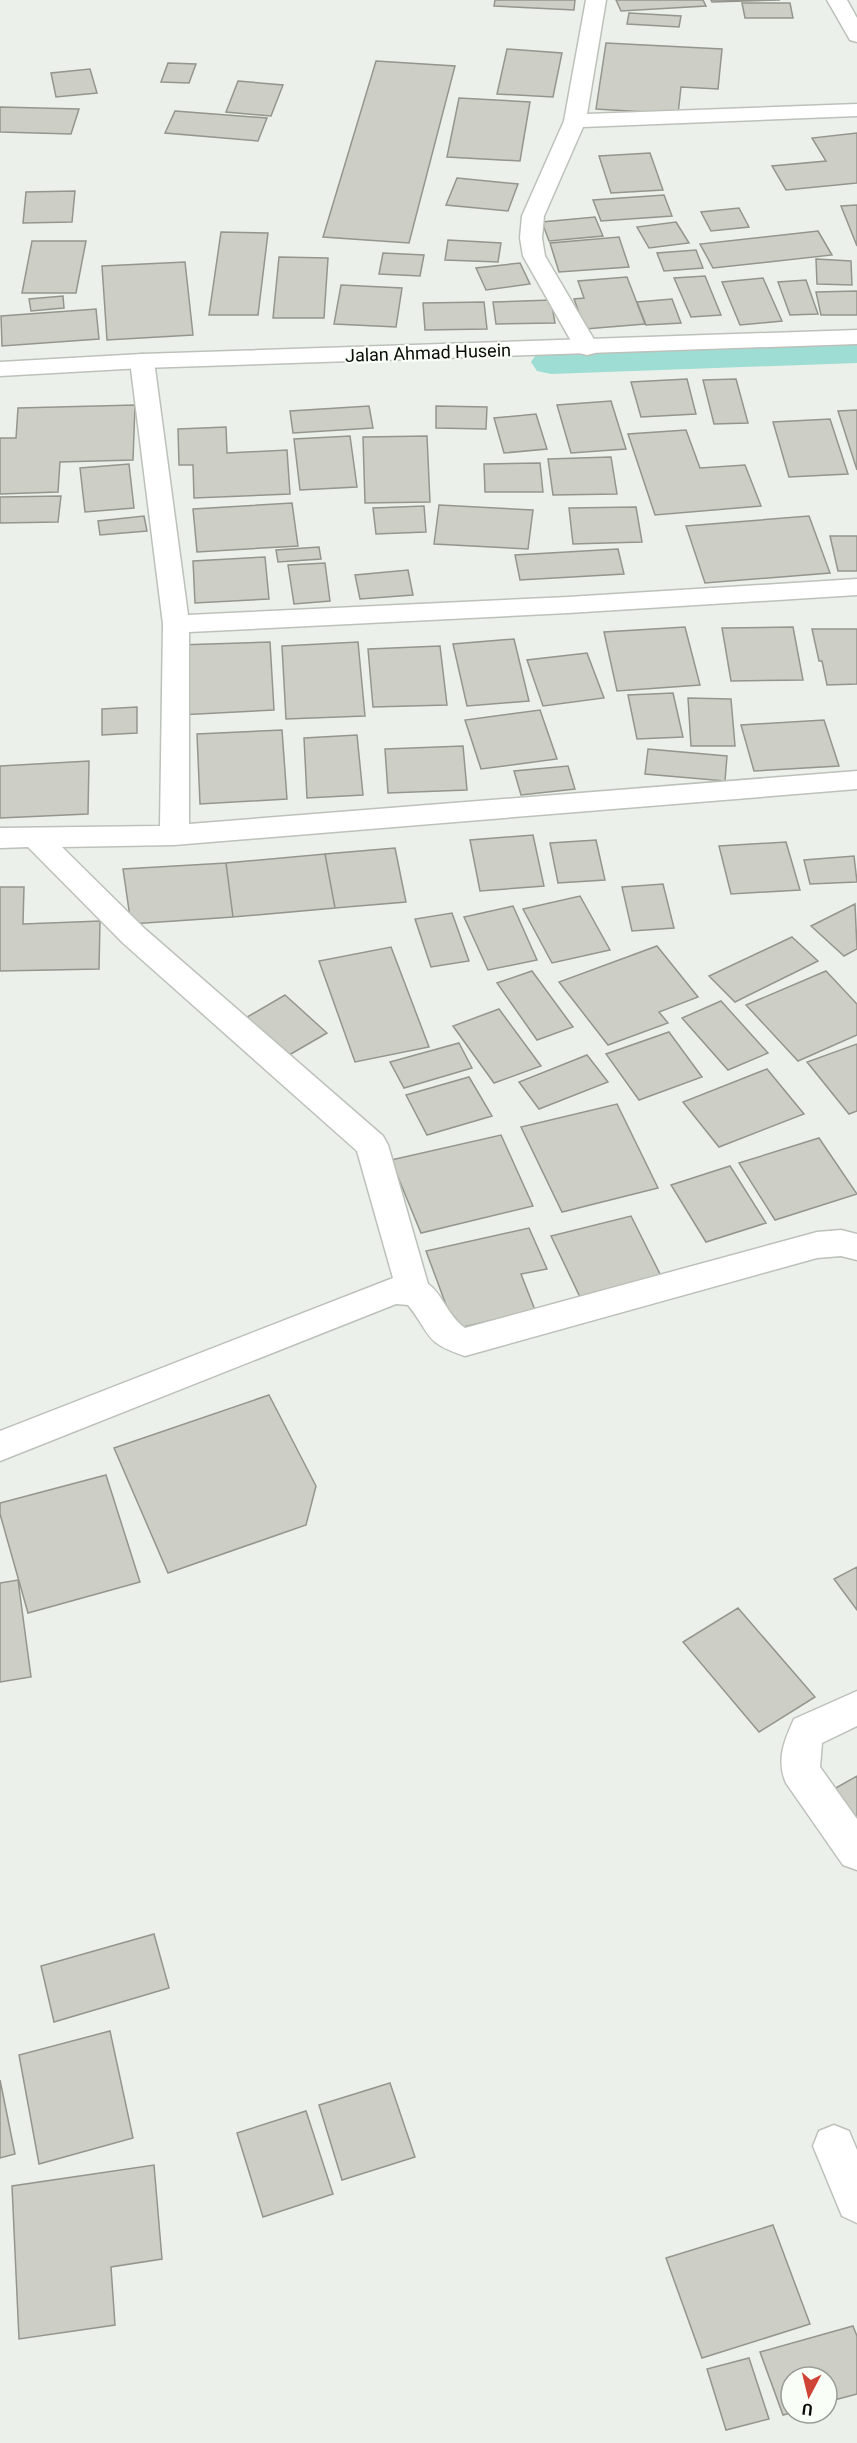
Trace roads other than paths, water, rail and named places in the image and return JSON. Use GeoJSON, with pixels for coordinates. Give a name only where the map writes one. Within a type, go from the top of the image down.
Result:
{"type":"FeatureCollection","features":[{"type":"Feature","properties":{"kind":"street"},"geometry":{"type":"LineString","coordinates":[[587,348],[534,256],[531,238],[533,216],[574,121],[596,0]]}},
{"type":"Feature","properties":{"kind":"street"},"geometry":{"type":"LineString","coordinates":[[837,0],[854,27]]}},
{"type":"Feature","properties":{"kind":"street"},"geometry":{"type":"LineString","coordinates":[[574,121],[857,110]]}},
{"type":"Feature","properties":{"kind":"street","name":"Jalan Ahmad Husein"},"geometry":{"type":"LineString","coordinates":[[0,369],[857,337]]}},
{"type":"Feature","properties":{"kind":"street"},"geometry":{"type":"LineString","coordinates":[[142,362],[176,624],[174,835]]}},
{"type":"Feature","properties":{"kind":"street"},"geometry":{"type":"LineString","coordinates":[[176,624],[580,605],[857,587]]}},
{"type":"Feature","properties":{"kind":"street"},"geometry":{"type":"LineString","coordinates":[[0,838],[174,835],[857,780]]}},
{"type":"Feature","properties":{"kind":"street"},"geometry":{"type":"LineString","coordinates":[[35,837],[134,936],[372,1145],[413,1291]]}},
{"type":"Feature","properties":{"kind":"street"},"geometry":{"type":"LineString","coordinates":[[0,1446],[394,1291],[413,1291],[420,1295],[440,1329],[452,1338],[465,1341],[817,1245],[841,1243],[857,1247]]}},
{"type":"Feature","properties":{"kind":"street"},"geometry":{"type":"LineString","coordinates":[[857,1708],[808,1731],[801,1747],[800,1771],[857,1852]]}},
{"type":"Feature","properties":{"kind":"street"},"geometry":{"type":"LineString","coordinates":[[834,2146],[857,2202]]}},
{"type":"Feature","properties":{"kind":"waterway"},"geometry":{"type":"LineString","coordinates":[[551,362],[857,351]]}}]}
